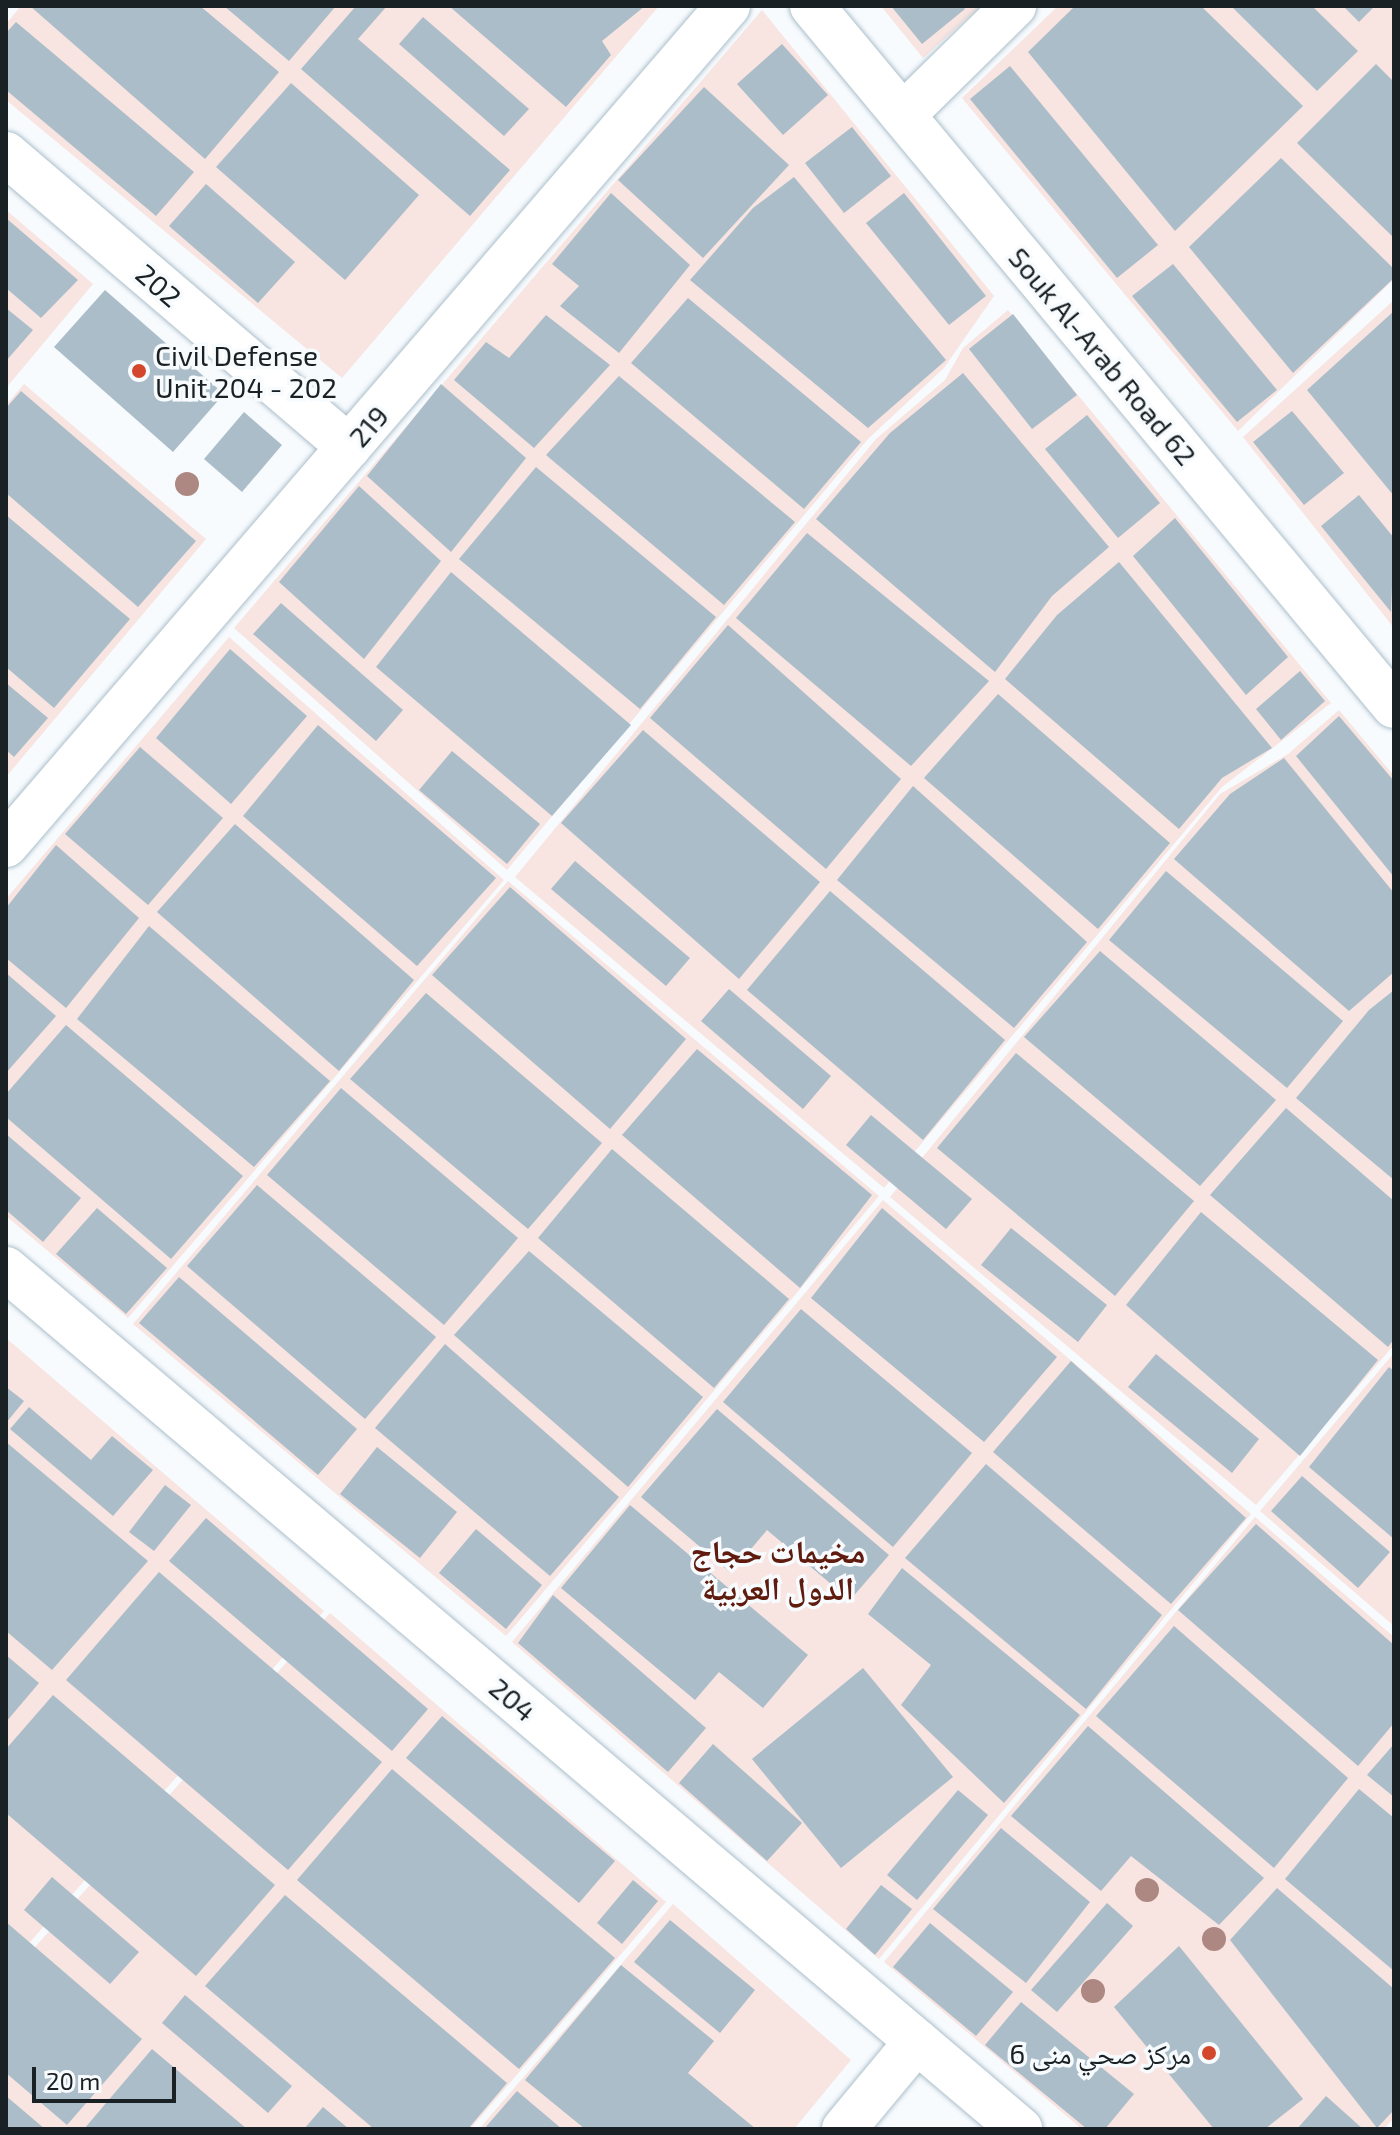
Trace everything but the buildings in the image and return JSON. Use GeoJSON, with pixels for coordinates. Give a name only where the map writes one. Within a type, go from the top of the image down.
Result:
{"type":"FeatureCollection","features":[{"type":"Feature","properties":{"kind":"main road","name":"219"},"geometry":{"type":"LineString","coordinates":[[6,845],[728,6]]}},
{"type":"Feature","properties":{"kind":"main road","name":"Souk Al-Arab Road 62"},"geometry":{"type":"LineString","coordinates":[[812,6],[1394,706]]}},
{"type":"Feature","properties":{"kind":"main road"},"geometry":{"type":"LineString","coordinates":[[903,115],[1014,6]]}},
{"type":"Feature","properties":{"kind":"main road","name":"202"},"geometry":{"type":"LineString","coordinates":[[6,154],[349,447]]}},
{"type":"Feature","properties":{"kind":"main road","name":"204"},"geometry":{"type":"LineString","coordinates":[[6,1269],[1020,2129]]}},
{"type":"Feature","properties":{"kind":"main road"},"geometry":{"type":"LineString","coordinates":[[844,2129],[917,2041]]}},
{"type":"Feature","properties":{"kind":"shaded area"},"geometry":{"type":"Polygon","coordinates":[[[21,6],[659,6],[342,378],[6,100],[6,24],[21,6]]]}},
{"type":"Feature","properties":{"kind":"shaded area"},"geometry":{"type":"Polygon","coordinates":[[[881,6],[981,6],[923,58],[881,6]]]}},
{"type":"Feature","properties":{"kind":"shaded area"},"geometry":{"type":"Polygon","coordinates":[[[1058,6],[1394,6],[1394,279],[1238,431],[962,98],[1058,6]]]}},
{"type":"Feature","properties":{"kind":"shaded area"},"geometry":{"type":"Polygon","coordinates":[[[762,10],[994,296],[944,368],[867,440],[507,870],[234,628],[762,10]]]}},
{"type":"Feature","properties":{"kind":"shaded area"},"geometry":{"type":"Polygon","coordinates":[[[6,210],[93,284],[6,388],[6,210]]]}},
{"type":"Feature","properties":{"kind":"shaded area"},"geometry":{"type":"Polygon","coordinates":[[[1394,300],[1394,628],[1243,437],[1394,300]]]}},
{"type":"Feature","properties":{"kind":"shaded area"},"geometry":{"type":"Polygon","coordinates":[[[1008,310],[1331,703],[1222,787],[884,1188],[515,877],[876,439],[945,380],[963,348],[1008,310]]]}},
{"type":"Feature","properties":{"kind":"shaded area"},"geometry":{"type":"Polygon","coordinates":[[[24,384],[206,539],[6,777],[6,405],[24,384]]]}},
{"type":"Feature","properties":{"kind":"shaded area"},"geometry":{"type":"Polygon","coordinates":[[[229,637],[504,880],[128,1318],[6,1216],[6,899],[229,637]]]}},
{"type":"Feature","properties":{"kind":"shaded area"},"geometry":{"type":"Polygon","coordinates":[[[1339,710],[1394,776],[1394,1345],[1256,1505],[890,1197],[1220,794],[1288,754],[1339,710]]]}},
{"type":"Feature","properties":{"kind":"shaded area"},"geometry":{"type":"Polygon","coordinates":[[[508,881],[879,1196],[506,1636],[133,1324],[508,881]]]}},
{"type":"Feature","properties":{"kind":"shaded area"},"geometry":{"type":"Polygon","coordinates":[[[883,1200],[1251,1514],[879,1959],[512,1642],[883,1200]]]}},
{"type":"Feature","properties":{"kind":"shaded area"},"geometry":{"type":"Polygon","coordinates":[[[6,1338],[324,1611],[6,1969],[6,1338]]]}},
{"type":"Feature","properties":{"kind":"shaded area"},"geometry":{"type":"Polygon","coordinates":[[[1394,1353],[1394,1626],[1260,1511],[1394,1353]]]}},
{"type":"Feature","properties":{"kind":"shaded area"},"geometry":{"type":"Polygon","coordinates":[[[1255,1517],[1394,1637],[1394,2118],[1384,2129],[1082,2129],[884,1962],[1255,1517]]]}},
{"type":"Feature","properties":{"kind":"shaded area"},"geometry":{"type":"Polygon","coordinates":[[[330,1613],[666,1902],[470,2129],[6,2129],[6,1980],[330,1613]]]}},
{"type":"Feature","properties":{"kind":"shaded area"},"geometry":{"type":"Polygon","coordinates":[[[673,1904],[851,2060],[794,2129],[479,2129],[673,1904]]]}},
{"type":"Feature","properties":{"kind":"place","name":"Civil Defense Unit 204 - 202"},"geometry":{"type":"Point","coordinates":[139,371]}},
{"type":"Feature","properties":{"kind":"place","name":"مركز صحي منى 6"},"geometry":{"type":"Point","coordinates":[1209,2053]}},
{"type":"Feature","properties":{"kind":"district","name":"مخيمات حجاج الدول العربية"},"geometry":{"type":"Point","coordinates":[778,1570]}}]}
